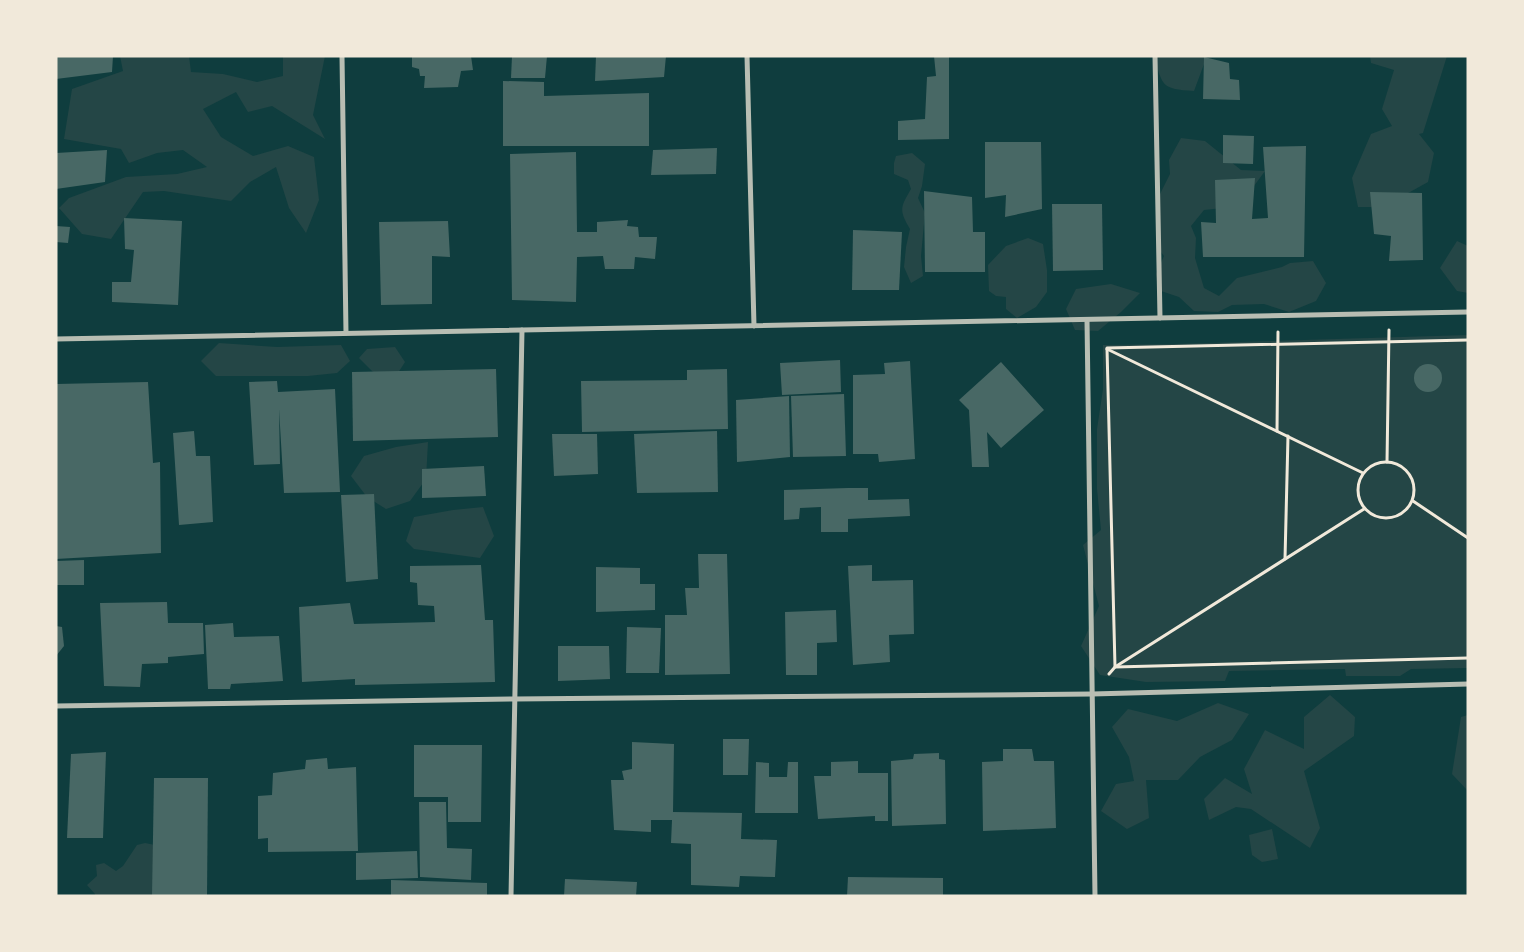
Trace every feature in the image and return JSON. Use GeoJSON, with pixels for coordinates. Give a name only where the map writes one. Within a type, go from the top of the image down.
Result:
{"type":"FeatureCollection","features":[{"type":"Feature","properties":{"kind":"street"},"geometry":{"type":"LineString","coordinates":[[342,56],[346,333]]}},
{"type":"Feature","properties":{"kind":"street"},"geometry":{"type":"LineString","coordinates":[[748,56],[754,326]]}},
{"type":"Feature","properties":{"kind":"street"},"geometry":{"type":"LineString","coordinates":[[1155,56],[1160,318]]}},
{"type":"Feature","properties":{"kind":"street"},"geometry":{"type":"LineString","coordinates":[[56,339],[1468,312]]}},
{"type":"Feature","properties":{"kind":"street"},"geometry":{"type":"LineString","coordinates":[[1087,320],[1095,896]]}},
{"type":"Feature","properties":{"kind":"street"},"geometry":{"type":"LineString","coordinates":[[511,896],[522,330]]}},
{"type":"Feature","properties":{"kind":"street"},"geometry":{"type":"LineString","coordinates":[[56,706],[515,699],[1092,694],[1468,684]]}},
{"type":"Feature","properties":{"kind":"path"},"geometry":{"type":"LineString","coordinates":[[1387,462],[1389,314]]}},
{"type":"Feature","properties":{"kind":"path"},"geometry":{"type":"LineString","coordinates":[[1277,431],[1279,316]]}},
{"type":"Feature","properties":{"kind":"path"},"geometry":{"type":"LineString","coordinates":[[1087,339],[1363,473]]}},
{"type":"Feature","properties":{"kind":"path"},"geometry":{"type":"LineString","coordinates":[[1107,348],[1468,340]]}},
{"type":"Feature","properties":{"kind":"path"},"geometry":{"type":"LineString","coordinates":[[1107,348],[1115,667]]}},
{"type":"Feature","properties":{"kind":"path"},"geometry":{"type":"LineString","coordinates":[[1285,559],[1288,436]]}},
{"type":"Feature","properties":{"kind":"path"},"geometry":{"type":"LineString","coordinates":[[1387,462],[1396,463],[1410,474],[1414,482],[1415,491],[1413,501],[1408,509],[1400,515],[1391,518],[1381,518],[1372,515],[1364,509],[1359,500],[1358,490],[1359,481],[1363,473],[1378,463],[1387,462]]}},
{"type":"Feature","properties":{"kind":"path"},"geometry":{"type":"LineString","coordinates":[[1413,501],[1468,538]]}},
{"type":"Feature","properties":{"kind":"path"},"geometry":{"type":"LineString","coordinates":[[1092,694],[1115,667],[1364,509]]}},
{"type":"Feature","properties":{"kind":"path"},"geometry":{"type":"LineString","coordinates":[[1115,667],[1468,658]]}},
{"type":"Feature","properties":{"kind":"shaded area"},"geometry":{"type":"Polygon","coordinates":[[[120,56],[189,56],[191,72],[223,74],[257,82],[283,76],[283,56],[325,56],[313,115],[325,139],[272,106],[248,112],[236,92],[203,109],[221,137],[253,156],[288,146],[314,157],[319,200],[306,233],[289,208],[276,167],[250,182],[231,201],[164,191],[143,192],[111,239],[82,234],[59,208],[69,198],[126,177],[177,174],[207,167],[183,150],[157,153],[129,163],[121,149],[64,139],[72,89],[123,71],[120,56]]]}},
{"type":"Feature","properties":{"kind":"shaded area"},"geometry":{"type":"Polygon","coordinates":[[[1207,56],[1194,91],[1175,89],[1165,84],[1159,74],[1154,57],[1207,56]]]}},
{"type":"Feature","properties":{"kind":"shaded area"},"geometry":{"type":"Polygon","coordinates":[[[1370,56],[1447,56],[1423,133],[1419,134],[1434,153],[1428,182],[1383,207],[1358,207],[1352,178],[1371,134],[1392,126],[1382,109],[1394,70],[1371,63],[1370,56]]]}},
{"type":"Feature","properties":{"kind":"shaded area"},"geometry":{"type":"Polygon","coordinates":[[[1181,138],[1205,141],[1241,170],[1265,171],[1254,186],[1221,185],[1223,208],[1204,210],[1191,226],[1196,238],[1195,258],[1204,288],[1219,296],[1237,278],[1282,267],[1290,263],[1313,261],[1326,283],[1316,301],[1289,312],[1264,304],[1232,305],[1218,312],[1194,311],[1179,297],[1158,290],[1156,274],[1164,256],[1158,248],[1160,194],[1170,174],[1169,160],[1181,138]]]}},
{"type":"Feature","properties":{"kind":"shaded area"},"geometry":{"type":"Polygon","coordinates":[[[912,153],[925,164],[918,198],[925,213],[921,256],[923,276],[911,283],[904,267],[910,229],[902,209],[911,189],[908,180],[894,174],[894,163],[896,156],[912,153]]]}},
{"type":"Feature","properties":{"kind":"shaded area"},"geometry":{"type":"Polygon","coordinates":[[[1028,238],[1043,244],[1047,270],[1047,292],[1036,307],[1017,318],[1006,309],[1006,297],[996,296],[989,291],[988,265],[1006,246],[1028,238]]]}},
{"type":"Feature","properties":{"kind":"shaded area"},"geometry":{"type":"Polygon","coordinates":[[[1457,241],[1468,246],[1468,293],[1457,291],[1440,268],[1457,241]]]}},
{"type":"Feature","properties":{"kind":"shaded area"},"geometry":{"type":"Polygon","coordinates":[[[1111,284],[1140,293],[1098,331],[1075,330],[1066,309],[1076,289],[1111,284]]]}},
{"type":"Feature","properties":{"kind":"shaded area"},"geometry":{"type":"Polygon","coordinates":[[[1468,335],[1468,668],[1411,669],[1400,676],[1346,676],[1345,669],[1229,671],[1225,681],[1146,682],[1100,675],[1081,646],[1099,606],[1083,545],[1101,530],[1097,489],[1097,429],[1103,389],[1103,345],[1468,335]]]}},
{"type":"Feature","properties":{"kind":"shaded area"},"geometry":{"type":"Polygon","coordinates":[[[219,343],[277,347],[341,345],[350,361],[337,373],[308,376],[216,376],[201,361],[219,343]]]}},
{"type":"Feature","properties":{"kind":"shaded area"},"geometry":{"type":"Polygon","coordinates":[[[395,347],[405,362],[396,376],[376,375],[359,358],[367,349],[395,347]]]}},
{"type":"Feature","properties":{"kind":"shaded area"},"geometry":{"type":"Polygon","coordinates":[[[428,442],[426,479],[410,501],[386,509],[367,497],[351,476],[364,456],[396,447],[428,442]]]}},
{"type":"Feature","properties":{"kind":"shaded area"},"geometry":{"type":"Polygon","coordinates":[[[483,507],[494,536],[480,558],[414,549],[406,541],[414,517],[483,507]]]}},
{"type":"Feature","properties":{"kind":"shaded area"},"geometry":{"type":"Polygon","coordinates":[[[1330,695],[1355,717],[1354,736],[1304,771],[1320,828],[1310,848],[1251,809],[1236,807],[1209,820],[1204,799],[1225,778],[1252,794],[1244,769],[1265,730],[1304,749],[1304,717],[1330,695]]]}},
{"type":"Feature","properties":{"kind":"shaded area"},"geometry":{"type":"Polygon","coordinates":[[[1218,703],[1249,714],[1232,740],[1200,757],[1178,780],[1146,780],[1149,818],[1127,829],[1101,811],[1116,784],[1134,781],[1129,757],[1112,727],[1128,709],[1177,721],[1218,703]]]}},
{"type":"Feature","properties":{"kind":"shaded area"},"geometry":{"type":"Polygon","coordinates":[[[1468,715],[1468,791],[1452,774],[1461,717],[1468,715]]]}},
{"type":"Feature","properties":{"kind":"shaded area"},"geometry":{"type":"Polygon","coordinates":[[[1272,829],[1278,859],[1262,862],[1252,855],[1249,835],[1272,829]]]}},
{"type":"Feature","properties":{"kind":"shaded area"},"geometry":{"type":"Polygon","coordinates":[[[145,843],[160,846],[162,896],[95,896],[87,885],[97,876],[96,865],[104,863],[116,871],[123,866],[137,845],[145,843]]]}},
{"type":"Feature","properties":{"kind":"building"},"geometry":{"type":"Polygon","coordinates":[[[56,56],[113,56],[112,72],[56,79],[56,56]]]}},
{"type":"Feature","properties":{"kind":"building"},"geometry":{"type":"Polygon","coordinates":[[[412,56],[471,56],[473,70],[461,71],[458,87],[424,88],[425,76],[420,76],[419,69],[412,67],[412,56]]]}},
{"type":"Feature","properties":{"kind":"building"},"geometry":{"type":"Polygon","coordinates":[[[512,56],[547,56],[545,78],[511,78],[512,56]]]}},
{"type":"Feature","properties":{"kind":"building"},"geometry":{"type":"Polygon","coordinates":[[[596,56],[666,56],[664,77],[595,81],[596,56]]]}},
{"type":"Feature","properties":{"kind":"building"},"geometry":{"type":"Polygon","coordinates":[[[934,56],[949,56],[949,139],[898,140],[898,121],[925,119],[927,77],[936,76],[934,56]]]}},
{"type":"Feature","properties":{"kind":"building"},"geometry":{"type":"Polygon","coordinates":[[[1204,57],[1229,63],[1230,79],[1239,80],[1240,100],[1203,99],[1204,57]]]}},
{"type":"Feature","properties":{"kind":"building"},"geometry":{"type":"Polygon","coordinates":[[[503,81],[544,82],[544,96],[649,93],[649,146],[503,146],[503,81]]]}},
{"type":"Feature","properties":{"kind":"building"},"geometry":{"type":"Polygon","coordinates":[[[1223,135],[1254,136],[1253,164],[1223,163],[1223,135]]]}},
{"type":"Feature","properties":{"kind":"building"},"geometry":{"type":"Polygon","coordinates":[[[985,142],[1041,142],[1042,209],[1005,217],[1006,195],[985,198],[985,142]]]}},
{"type":"Feature","properties":{"kind":"building"},"geometry":{"type":"Polygon","coordinates":[[[1306,146],[1304,257],[1203,257],[1201,222],[1216,223],[1215,180],[1255,178],[1252,219],[1268,218],[1263,147],[1306,146]]]}},
{"type":"Feature","properties":{"kind":"building"},"geometry":{"type":"Polygon","coordinates":[[[717,148],[716,174],[651,175],[653,150],[717,148]]]}},
{"type":"Feature","properties":{"kind":"building"},"geometry":{"type":"Polygon","coordinates":[[[107,150],[105,182],[56,189],[56,153],[107,150]]]}},
{"type":"Feature","properties":{"kind":"building"},"geometry":{"type":"Polygon","coordinates":[[[576,152],[577,232],[597,232],[597,222],[628,220],[627,226],[638,227],[639,237],[657,237],[655,259],[635,257],[634,269],[605,269],[603,256],[577,257],[576,302],[512,300],[510,154],[576,152]]]}},
{"type":"Feature","properties":{"kind":"building"},"geometry":{"type":"Polygon","coordinates":[[[924,191],[972,197],[973,232],[985,232],[985,272],[925,272],[924,191]]]}},
{"type":"Feature","properties":{"kind":"building"},"geometry":{"type":"Polygon","coordinates":[[[1370,192],[1422,193],[1423,260],[1389,261],[1391,236],[1374,234],[1370,192]]]}},
{"type":"Feature","properties":{"kind":"building"},"geometry":{"type":"Polygon","coordinates":[[[1052,204],[1102,204],[1103,270],[1053,271],[1052,204]]]}},
{"type":"Feature","properties":{"kind":"building"},"geometry":{"type":"Polygon","coordinates":[[[124,218],[182,221],[178,305],[112,302],[112,282],[131,282],[134,250],[125,249],[124,218]]]}},
{"type":"Feature","properties":{"kind":"building"},"geometry":{"type":"Polygon","coordinates":[[[448,221],[450,257],[432,256],[432,304],[381,305],[379,222],[448,221]]]}},
{"type":"Feature","properties":{"kind":"building"},"geometry":{"type":"Polygon","coordinates":[[[56,226],[70,227],[68,243],[56,242],[56,226]]]}},
{"type":"Feature","properties":{"kind":"building"},"geometry":{"type":"Polygon","coordinates":[[[853,230],[902,232],[899,290],[852,290],[853,230]]]}},
{"type":"Feature","properties":{"kind":"building"},"geometry":{"type":"Polygon","coordinates":[[[840,360],[841,392],[782,395],[780,363],[840,360]]]}},
{"type":"Feature","properties":{"kind":"building"},"geometry":{"type":"Polygon","coordinates":[[[910,361],[915,459],[879,462],[878,454],[853,454],[853,375],[885,374],[884,363],[910,361]]]}},
{"type":"Feature","properties":{"kind":"building"},"geometry":{"type":"Polygon","coordinates":[[[1001,362],[1044,410],[1001,448],[987,432],[989,467],[972,467],[969,410],[959,400],[1001,362]]]}},
{"type":"Feature","properties":{"kind":"building"},"geometry":{"type":"Polygon","coordinates":[[[1428,364],[1438,368],[1442,378],[1438,388],[1428,392],[1418,388],[1414,378],[1418,368],[1428,364]]]}},
{"type":"Feature","properties":{"kind":"building"},"geometry":{"type":"Polygon","coordinates":[[[496,369],[498,437],[353,441],[352,372],[496,369]]]}},
{"type":"Feature","properties":{"kind":"building"},"geometry":{"type":"Polygon","coordinates":[[[727,369],[728,429],[582,432],[581,381],[687,380],[687,370],[727,369]]]}},
{"type":"Feature","properties":{"kind":"building"},"geometry":{"type":"Polygon","coordinates":[[[277,381],[278,392],[335,389],[340,492],[284,493],[279,409],[280,464],[254,465],[249,382],[277,381]]]}},
{"type":"Feature","properties":{"kind":"building"},"geometry":{"type":"Polygon","coordinates":[[[148,382],[153,463],[160,462],[161,553],[56,559],[56,384],[148,382]]]}},
{"type":"Feature","properties":{"kind":"building"},"geometry":{"type":"Polygon","coordinates":[[[844,394],[846,456],[793,457],[791,396],[844,394]]]}},
{"type":"Feature","properties":{"kind":"building"},"geometry":{"type":"Polygon","coordinates":[[[789,396],[790,457],[737,462],[736,400],[789,396]]]}},
{"type":"Feature","properties":{"kind":"building"},"geometry":{"type":"Polygon","coordinates":[[[194,431],[196,456],[210,456],[213,522],[179,525],[173,433],[194,431]]]}},
{"type":"Feature","properties":{"kind":"building"},"geometry":{"type":"Polygon","coordinates":[[[717,431],[718,492],[637,493],[634,434],[717,431]]]}},
{"type":"Feature","properties":{"kind":"building"},"geometry":{"type":"Polygon","coordinates":[[[552,434],[597,434],[598,474],[554,476],[552,434]]]}},
{"type":"Feature","properties":{"kind":"building"},"geometry":{"type":"Polygon","coordinates":[[[484,466],[486,496],[422,498],[422,469],[484,466]]]}},
{"type":"Feature","properties":{"kind":"building"},"geometry":{"type":"Polygon","coordinates":[[[868,488],[868,500],[909,499],[910,516],[848,519],[848,532],[821,532],[821,507],[800,508],[799,519],[784,520],[784,490],[868,488]]]}},
{"type":"Feature","properties":{"kind":"building"},"geometry":{"type":"Polygon","coordinates":[[[374,494],[378,579],[346,582],[341,495],[374,494]]]}},
{"type":"Feature","properties":{"kind":"building"},"geometry":{"type":"Polygon","coordinates":[[[698,554],[727,554],[730,674],[665,675],[665,615],[687,615],[685,588],[699,588],[698,554]]]}},
{"type":"Feature","properties":{"kind":"building"},"geometry":{"type":"Polygon","coordinates":[[[84,560],[84,585],[56,585],[56,561],[84,560]]]}},
{"type":"Feature","properties":{"kind":"building"},"geometry":{"type":"Polygon","coordinates":[[[481,565],[485,620],[493,620],[495,682],[355,685],[355,679],[302,682],[299,607],[350,603],[354,624],[435,622],[434,606],[418,605],[417,583],[410,582],[410,566],[481,565]]]}},
{"type":"Feature","properties":{"kind":"building"},"geometry":{"type":"Polygon","coordinates":[[[872,565],[872,581],[913,580],[914,634],[889,635],[890,662],[853,665],[848,566],[872,565]]]}},
{"type":"Feature","properties":{"kind":"building"},"geometry":{"type":"Polygon","coordinates":[[[596,567],[640,568],[640,584],[655,584],[655,610],[596,612],[596,567]]]}},
{"type":"Feature","properties":{"kind":"building"},"geometry":{"type":"Polygon","coordinates":[[[167,602],[168,623],[203,623],[204,654],[168,657],[168,663],[142,664],[140,687],[104,686],[100,603],[167,602]]]}},
{"type":"Feature","properties":{"kind":"building"},"geometry":{"type":"Polygon","coordinates":[[[836,610],[837,642],[817,643],[817,675],[786,675],[785,612],[836,610]]]}},
{"type":"Feature","properties":{"kind":"building"},"geometry":{"type":"Polygon","coordinates":[[[233,623],[234,637],[279,636],[283,681],[231,684],[230,689],[208,689],[205,625],[233,623]]]}},
{"type":"Feature","properties":{"kind":"building"},"geometry":{"type":"Polygon","coordinates":[[[56,626],[62,627],[64,646],[56,656],[56,626]]]}},
{"type":"Feature","properties":{"kind":"building"},"geometry":{"type":"Polygon","coordinates":[[[627,627],[661,628],[659,673],[626,673],[627,627]]]}},
{"type":"Feature","properties":{"kind":"building"},"geometry":{"type":"Polygon","coordinates":[[[558,646],[609,646],[610,679],[558,681],[558,646]]]}},
{"type":"Feature","properties":{"kind":"building"},"geometry":{"type":"Polygon","coordinates":[[[723,739],[749,739],[748,775],[723,775],[723,739]]]}},
{"type":"Feature","properties":{"kind":"building"},"geometry":{"type":"Polygon","coordinates":[[[632,742],[674,744],[673,812],[742,813],[741,839],[777,840],[775,877],[740,876],[739,887],[691,885],[691,844],[671,843],[672,820],[651,820],[651,832],[614,830],[611,780],[624,780],[622,771],[632,769],[632,742]]]}},
{"type":"Feature","properties":{"kind":"building"},"geometry":{"type":"Polygon","coordinates":[[[414,745],[482,745],[481,822],[448,822],[448,797],[414,797],[414,745]]]}},
{"type":"Feature","properties":{"kind":"building"},"geometry":{"type":"Polygon","coordinates":[[[1003,749],[1032,749],[1034,761],[1054,761],[1056,828],[983,831],[982,762],[1003,761],[1003,749]]]}},
{"type":"Feature","properties":{"kind":"building"},"geometry":{"type":"Polygon","coordinates":[[[106,752],[103,838],[67,838],[71,754],[106,752]]]}},
{"type":"Feature","properties":{"kind":"building"},"geometry":{"type":"Polygon","coordinates":[[[939,753],[939,759],[945,760],[946,824],[892,826],[891,761],[913,759],[914,754],[939,753]]]}},
{"type":"Feature","properties":{"kind":"building"},"geometry":{"type":"Polygon","coordinates":[[[327,758],[328,769],[356,767],[358,851],[268,852],[268,838],[258,839],[258,796],[272,795],[273,773],[305,769],[306,760],[327,758]]]}},
{"type":"Feature","properties":{"kind":"building"},"geometry":{"type":"Polygon","coordinates":[[[858,761],[858,773],[888,773],[888,821],[875,821],[875,816],[818,819],[814,776],[831,776],[831,762],[858,761]]]}},
{"type":"Feature","properties":{"kind":"building"},"geometry":{"type":"Polygon","coordinates":[[[756,762],[769,763],[769,777],[787,777],[788,762],[798,762],[798,813],[755,813],[756,762]]]}},
{"type":"Feature","properties":{"kind":"building"},"geometry":{"type":"Polygon","coordinates":[[[154,778],[208,778],[207,896],[152,896],[154,778]]]}},
{"type":"Feature","properties":{"kind":"building"},"geometry":{"type":"Polygon","coordinates":[[[419,802],[446,802],[447,848],[472,849],[471,880],[420,877],[419,802]]]}},
{"type":"Feature","properties":{"kind":"building"},"geometry":{"type":"Polygon","coordinates":[[[417,851],[418,878],[356,880],[356,853],[417,851]]]}},
{"type":"Feature","properties":{"kind":"building"},"geometry":{"type":"Polygon","coordinates":[[[848,877],[943,878],[943,896],[847,896],[848,877]]]}},
{"type":"Feature","properties":{"kind":"building"},"geometry":{"type":"Polygon","coordinates":[[[565,879],[637,882],[636,896],[564,896],[565,879]]]}},
{"type":"Feature","properties":{"kind":"building"},"geometry":{"type":"Polygon","coordinates":[[[391,880],[487,883],[487,896],[391,896],[391,880]]]}}]}
